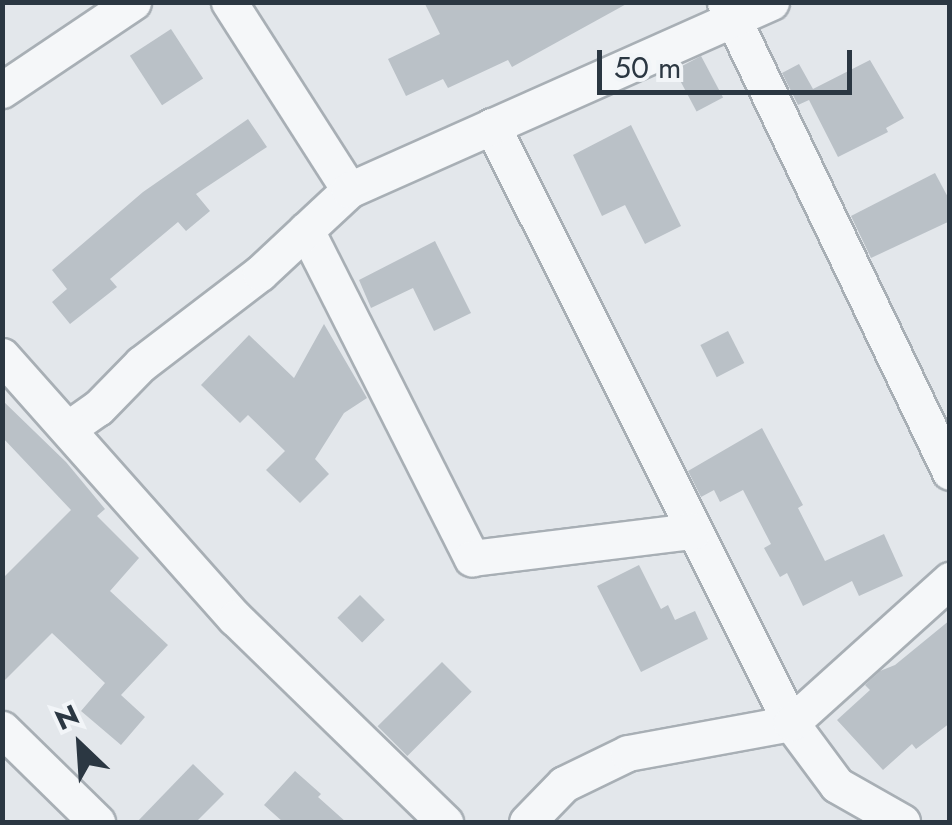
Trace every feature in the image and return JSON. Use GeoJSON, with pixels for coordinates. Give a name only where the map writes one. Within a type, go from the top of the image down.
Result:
{"type":"FeatureCollection","features":[{"type":"Feature","properties":{"kind":"street"},"geometry":{"type":"LineString","coordinates":[[2,90],[133,2]]}},
{"type":"Feature","properties":{"kind":"street"},"geometry":{"type":"LineString","coordinates":[[228,2],[349,190]]}},
{"type":"Feature","properties":{"kind":"street"},"geometry":{"type":"LineString","coordinates":[[69,428],[98,408],[140,364],[260,274],[349,190],[492,126],[729,11],[771,2]]}},
{"type":"Feature","properties":{"kind":"street"},"geometry":{"type":"LineString","coordinates":[[729,11],[950,472]]}},
{"type":"Feature","properties":{"kind":"street"},"geometry":{"type":"LineString","coordinates":[[492,126],[790,723],[837,785],[902,822]]}},
{"type":"Feature","properties":{"kind":"street"},"geometry":{"type":"LineString","coordinates":[[306,230],[472,558],[693,531]]}},
{"type":"Feature","properties":{"kind":"street"},"geometry":{"type":"LineString","coordinates":[[2,356],[235,618],[445,822]]}},
{"type":"Feature","properties":{"kind":"street"},"geometry":{"type":"LineString","coordinates":[[526,822],[564,784],[628,753],[790,723],[950,580]]}},
{"type":"Feature","properties":{"kind":"street"},"geometry":{"type":"LineString","coordinates":[[2,728],[97,822]]}},
{"type":"Feature","properties":{"kind":"building"},"geometry":{"type":"Polygon","coordinates":[[[424,2],[630,2],[512,67],[508,60],[448,88],[443,79],[406,96],[388,59],[440,34],[424,2]]]}},
{"type":"Feature","properties":{"kind":"building"},"geometry":{"type":"Polygon","coordinates":[[[171,29],[203,78],[162,105],[130,56],[171,29]]]}},
{"type":"Feature","properties":{"kind":"building"},"geometry":{"type":"Polygon","coordinates":[[[701,56],[723,97],[697,112],[675,70],[701,56]]]}},
{"type":"Feature","properties":{"kind":"building"},"geometry":{"type":"Polygon","coordinates":[[[870,60],[904,118],[886,128],[888,132],[838,157],[809,100],[798,105],[782,73],[799,64],[813,89],[870,60]]]}},
{"type":"Feature","properties":{"kind":"building"},"geometry":{"type":"Polygon","coordinates":[[[248,119],[267,147],[196,194],[210,211],[186,231],[178,222],[110,279],[117,287],[70,324],[52,302],[67,289],[52,270],[143,192],[248,119]]]}},
{"type":"Feature","properties":{"kind":"building"},"geometry":{"type":"Polygon","coordinates":[[[631,125],[681,226],[645,244],[625,205],[602,216],[573,155],[631,125]]]}},
{"type":"Feature","properties":{"kind":"building"},"geometry":{"type":"Polygon","coordinates":[[[935,173],[950,201],[950,221],[871,258],[851,216],[935,173]]]}},
{"type":"Feature","properties":{"kind":"building"},"geometry":{"type":"Polygon","coordinates":[[[435,241],[471,313],[434,331],[413,288],[371,308],[359,280],[435,241]]]}},
{"type":"Feature","properties":{"kind":"building"},"geometry":{"type":"Polygon","coordinates":[[[324,324],[367,398],[344,413],[315,459],[329,474],[300,503],[266,470],[285,451],[248,415],[240,423],[201,385],[249,335],[294,378],[324,324]]]}},
{"type":"Feature","properties":{"kind":"building"},"geometry":{"type":"Polygon","coordinates":[[[728,331],[744,363],[717,377],[700,345],[728,331]]]}},
{"type":"Feature","properties":{"kind":"building"},"geometry":{"type":"Polygon","coordinates":[[[2,400],[66,462],[105,509],[97,516],[139,558],[110,591],[168,645],[121,695],[145,717],[121,745],[81,711],[105,683],[52,633],[2,683],[2,579],[71,510],[2,437],[2,400]]]}},
{"type":"Feature","properties":{"kind":"building"},"geometry":{"type":"Polygon","coordinates":[[[762,428],[803,505],[798,508],[825,561],[884,534],[903,576],[859,596],[852,581],[803,606],[787,573],[780,577],[764,548],[771,544],[743,490],[720,502],[714,490],[701,497],[688,471],[762,428]]]}},
{"type":"Feature","properties":{"kind":"building"},"geometry":{"type":"Polygon","coordinates":[[[639,565],[661,609],[668,605],[675,620],[695,611],[708,639],[641,672],[597,586],[639,565]]]}},
{"type":"Feature","properties":{"kind":"building"},"geometry":{"type":"Polygon","coordinates":[[[360,595],[385,620],[362,642],[337,618],[360,595]]]}},
{"type":"Feature","properties":{"kind":"building"},"geometry":{"type":"Polygon","coordinates":[[[950,620],[950,723],[916,749],[912,744],[883,770],[837,720],[870,690],[865,685],[880,671],[895,665],[950,620]]]}},
{"type":"Feature","properties":{"kind":"building"},"geometry":{"type":"Polygon","coordinates":[[[442,662],[472,692],[407,756],[378,726],[442,662]]]}},
{"type":"Feature","properties":{"kind":"building"},"geometry":{"type":"Polygon","coordinates":[[[193,764],[224,794],[196,822],[137,822],[193,764]]]}},
{"type":"Feature","properties":{"kind":"building"},"geometry":{"type":"Polygon","coordinates":[[[295,771],[346,822],[283,822],[264,805],[295,771]]]}}]}
